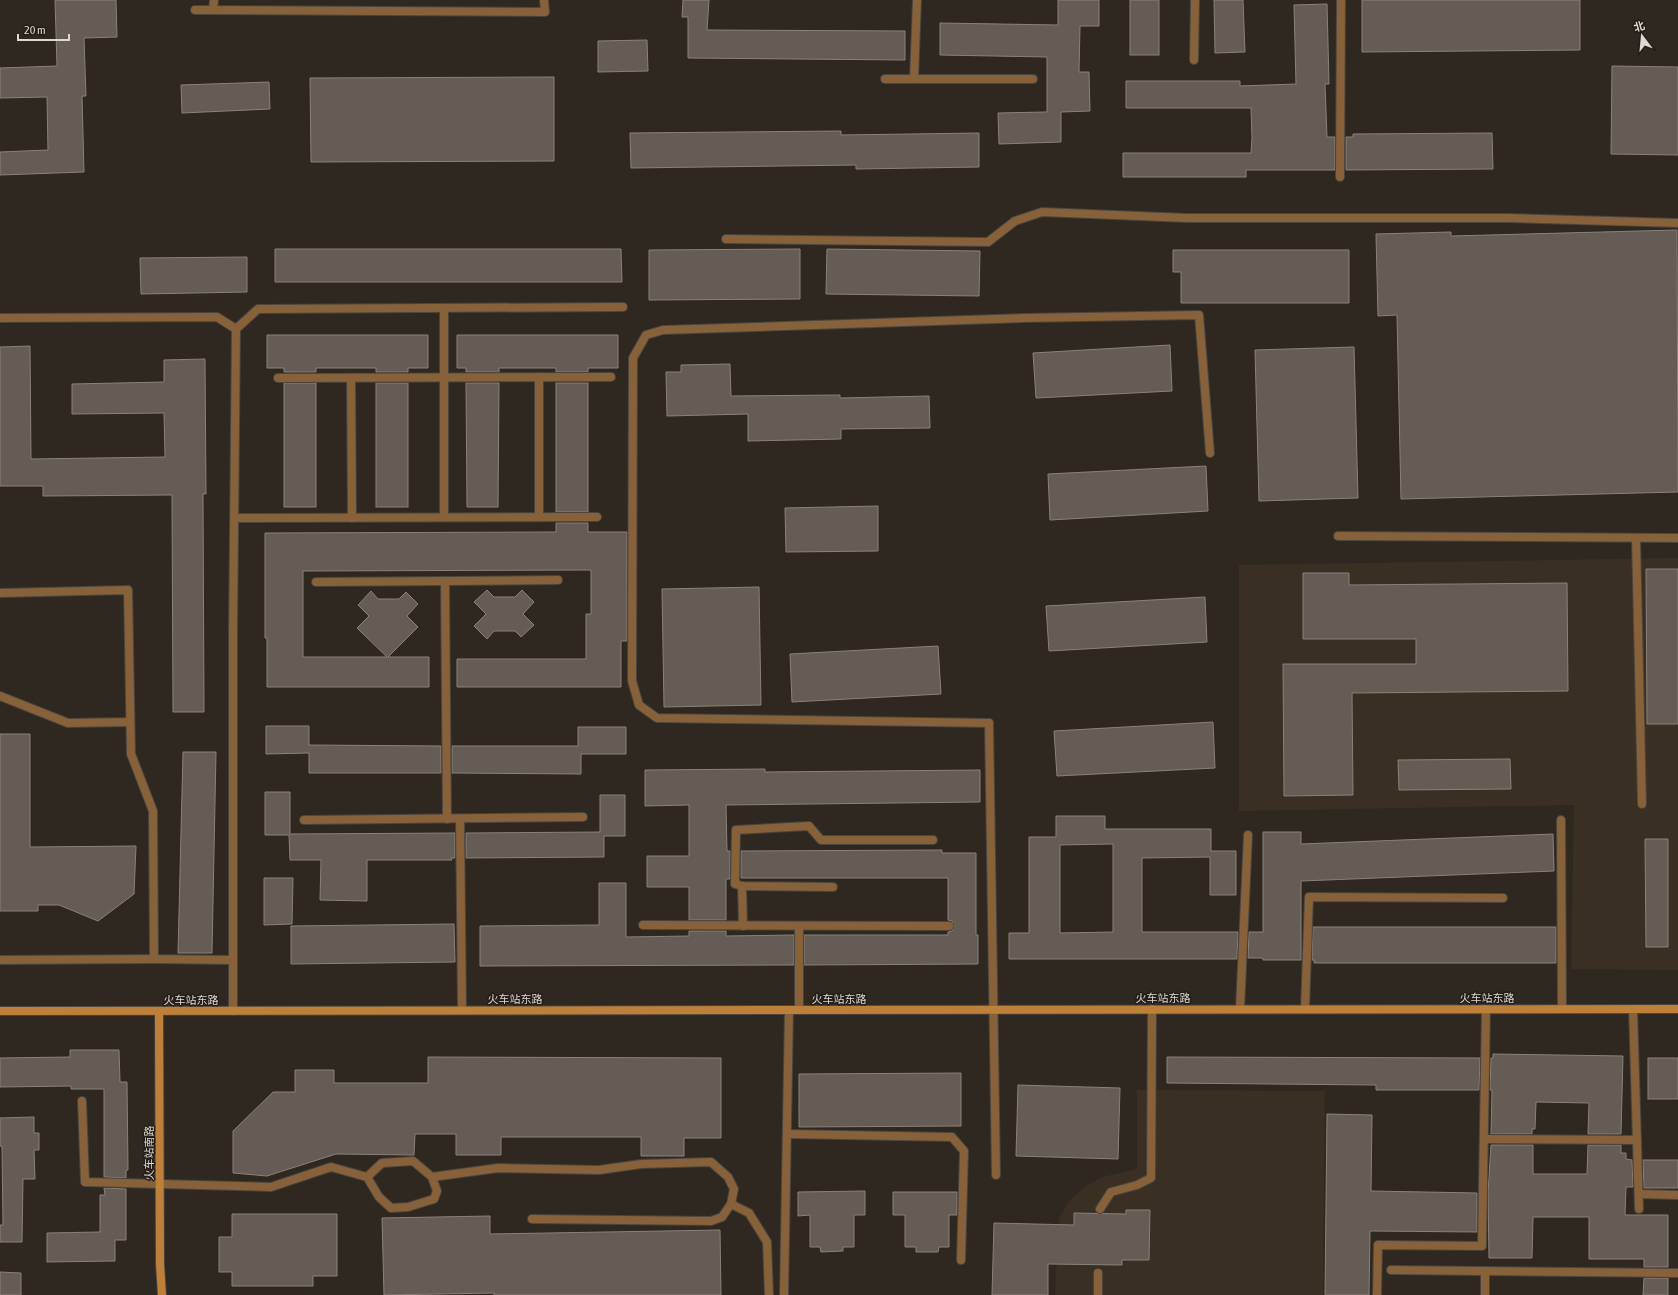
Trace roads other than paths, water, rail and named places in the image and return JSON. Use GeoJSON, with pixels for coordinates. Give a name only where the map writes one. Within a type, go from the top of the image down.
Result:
{"type":"FeatureCollection","features":[{"type":"Feature","properties":{"kind":"main road","name":"火车站东路"},"geometry":{"type":"LineString","coordinates":[[0,1011],[1678,1009]]}},
{"type":"Feature","properties":{"kind":"main road","name":"火车站南路"},"geometry":{"type":"LineString","coordinates":[[159,1011],[160,1264],[162,1295]]}},
{"type":"Feature","properties":{"kind":"street"},"geometry":{"type":"LineString","coordinates":[[213,10],[214,0]]}},
{"type":"Feature","properties":{"kind":"street"},"geometry":{"type":"LineString","coordinates":[[195,10],[544,12],[544,0]]}},
{"type":"Feature","properties":{"kind":"street"},"geometry":{"type":"LineString","coordinates":[[914,79],[917,0]]}},
{"type":"Feature","properties":{"kind":"street"},"geometry":{"type":"LineString","coordinates":[[1194,60],[1195,0]]}},
{"type":"Feature","properties":{"kind":"street"},"geometry":{"type":"LineString","coordinates":[[1340,178],[1341,0]]}},
{"type":"Feature","properties":{"kind":"street"},"geometry":{"type":"LineString","coordinates":[[885,79],[1033,79]]}},
{"type":"Feature","properties":{"kind":"street"},"geometry":{"type":"LineString","coordinates":[[726,239],[988,242],[1015,221],[1042,212],[1187,218],[1508,218],[1678,223]]}},
{"type":"Feature","properties":{"kind":"street"},"geometry":{"type":"LineString","coordinates":[[233,1011],[233,634],[236,329],[258,309],[623,307]]}},
{"type":"Feature","properties":{"kind":"street"},"geometry":{"type":"LineString","coordinates":[[444,308],[444,517]]}},
{"type":"Feature","properties":{"kind":"street"},"geometry":{"type":"LineString","coordinates":[[996,1175],[989,723],[657,718],[639,704],[632,681],[633,358],[646,335],[663,330],[1017,318],[1199,315],[1210,453]]}},
{"type":"Feature","properties":{"kind":"street"},"geometry":{"type":"LineString","coordinates":[[0,318],[217,317],[236,329]]}},
{"type":"Feature","properties":{"kind":"street"},"geometry":{"type":"LineString","coordinates":[[539,377],[539,517]]}},
{"type":"Feature","properties":{"kind":"street"},"geometry":{"type":"LineString","coordinates":[[278,378],[611,377]]}},
{"type":"Feature","properties":{"kind":"street"},"geometry":{"type":"LineString","coordinates":[[351,378],[352,518]]}},
{"type":"Feature","properties":{"kind":"street"},"geometry":{"type":"LineString","coordinates":[[235,518],[597,517]]}},
{"type":"Feature","properties":{"kind":"street"},"geometry":{"type":"LineString","coordinates":[[1338,536],[1678,538]]}},
{"type":"Feature","properties":{"kind":"street"},"geometry":{"type":"LineString","coordinates":[[1636,538],[1642,804]]}},
{"type":"Feature","properties":{"kind":"street"},"geometry":{"type":"LineString","coordinates":[[316,582],[558,580]]}},
{"type":"Feature","properties":{"kind":"street"},"geometry":{"type":"LineString","coordinates":[[446,581],[447,819]]}},
{"type":"Feature","properties":{"kind":"street"},"geometry":{"type":"LineString","coordinates":[[0,593],[128,590],[131,754],[153,811],[154,959]]}},
{"type":"Feature","properties":{"kind":"street"},"geometry":{"type":"LineString","coordinates":[[0,696],[68,724],[130,722]]}},
{"type":"Feature","properties":{"kind":"street"},"geometry":{"type":"LineString","coordinates":[[304,820],[583,817]]}},
{"type":"Feature","properties":{"kind":"street"},"geometry":{"type":"LineString","coordinates":[[460,819],[462,1010]]}},
{"type":"Feature","properties":{"kind":"street"},"geometry":{"type":"LineString","coordinates":[[1561,820],[1562,1009]]}},
{"type":"Feature","properties":{"kind":"street"},"geometry":{"type":"LineString","coordinates":[[833,887],[742,886],[735,884],[736,830],[809,826],[821,840],[933,840]]}},
{"type":"Feature","properties":{"kind":"street"},"geometry":{"type":"LineString","coordinates":[[1240,1009],[1248,835]]}},
{"type":"Feature","properties":{"kind":"street"},"geometry":{"type":"LineString","coordinates":[[742,886],[743,926]]}},
{"type":"Feature","properties":{"kind":"street"},"geometry":{"type":"LineString","coordinates":[[1305,1009],[1309,897],[1503,898]]}},
{"type":"Feature","properties":{"kind":"street"},"geometry":{"type":"LineString","coordinates":[[644,925],[949,926]]}},
{"type":"Feature","properties":{"kind":"street"},"geometry":{"type":"LineString","coordinates":[[799,926],[799,1010]]}},
{"type":"Feature","properties":{"kind":"street"},"geometry":{"type":"LineString","coordinates":[[0,960],[233,960]]}},
{"type":"Feature","properties":{"kind":"street"},"geometry":{"type":"LineString","coordinates":[[1100,1209],[1111,1192],[1137,1185],[1151,1178],[1152,1009]]}},
{"type":"Feature","properties":{"kind":"street"},"geometry":{"type":"LineString","coordinates":[[1377,1295],[1378,1245],[1482,1246],[1486,1009]]}},
{"type":"Feature","properties":{"kind":"street"},"geometry":{"type":"LineString","coordinates":[[1633,1009],[1639,1209]]}},
{"type":"Feature","properties":{"kind":"street"},"geometry":{"type":"LineString","coordinates":[[784,1295],[789,1010]]}},
{"type":"Feature","properties":{"kind":"street"},"geometry":{"type":"LineString","coordinates":[[82,1101],[85,1182],[270,1187],[331,1167],[366,1177],[379,1197],[391,1208],[408,1206],[434,1199],[437,1191],[432,1177],[413,1161],[382,1163],[366,1177]]}},
{"type":"Feature","properties":{"kind":"street"},"geometry":{"type":"LineString","coordinates":[[787,1134],[952,1137],[964,1152],[961,1260]]}},
{"type":"Feature","properties":{"kind":"street"},"geometry":{"type":"LineString","coordinates":[[1484,1139],[1637,1140]]}},
{"type":"Feature","properties":{"kind":"street"},"geometry":{"type":"LineString","coordinates":[[432,1177],[498,1168],[599,1170],[641,1164],[711,1162],[728,1177],[734,1189],[731,1204],[722,1217],[711,1221],[532,1220]]}},
{"type":"Feature","properties":{"kind":"street"},"geometry":{"type":"LineString","coordinates":[[1639,1194],[1678,1196]]}},
{"type":"Feature","properties":{"kind":"street"},"geometry":{"type":"LineString","coordinates":[[731,1204],[749,1212],[767,1242],[769,1295]]}},
{"type":"Feature","properties":{"kind":"street"},"geometry":{"type":"LineString","coordinates":[[1391,1270],[1678,1273]]}},
{"type":"Feature","properties":{"kind":"street"},"geometry":{"type":"LineString","coordinates":[[1485,1271],[1485,1295]]}},
{"type":"Feature","properties":{"kind":"street"},"geometry":{"type":"LineString","coordinates":[[1098,1272],[1098,1295]]}}]}
